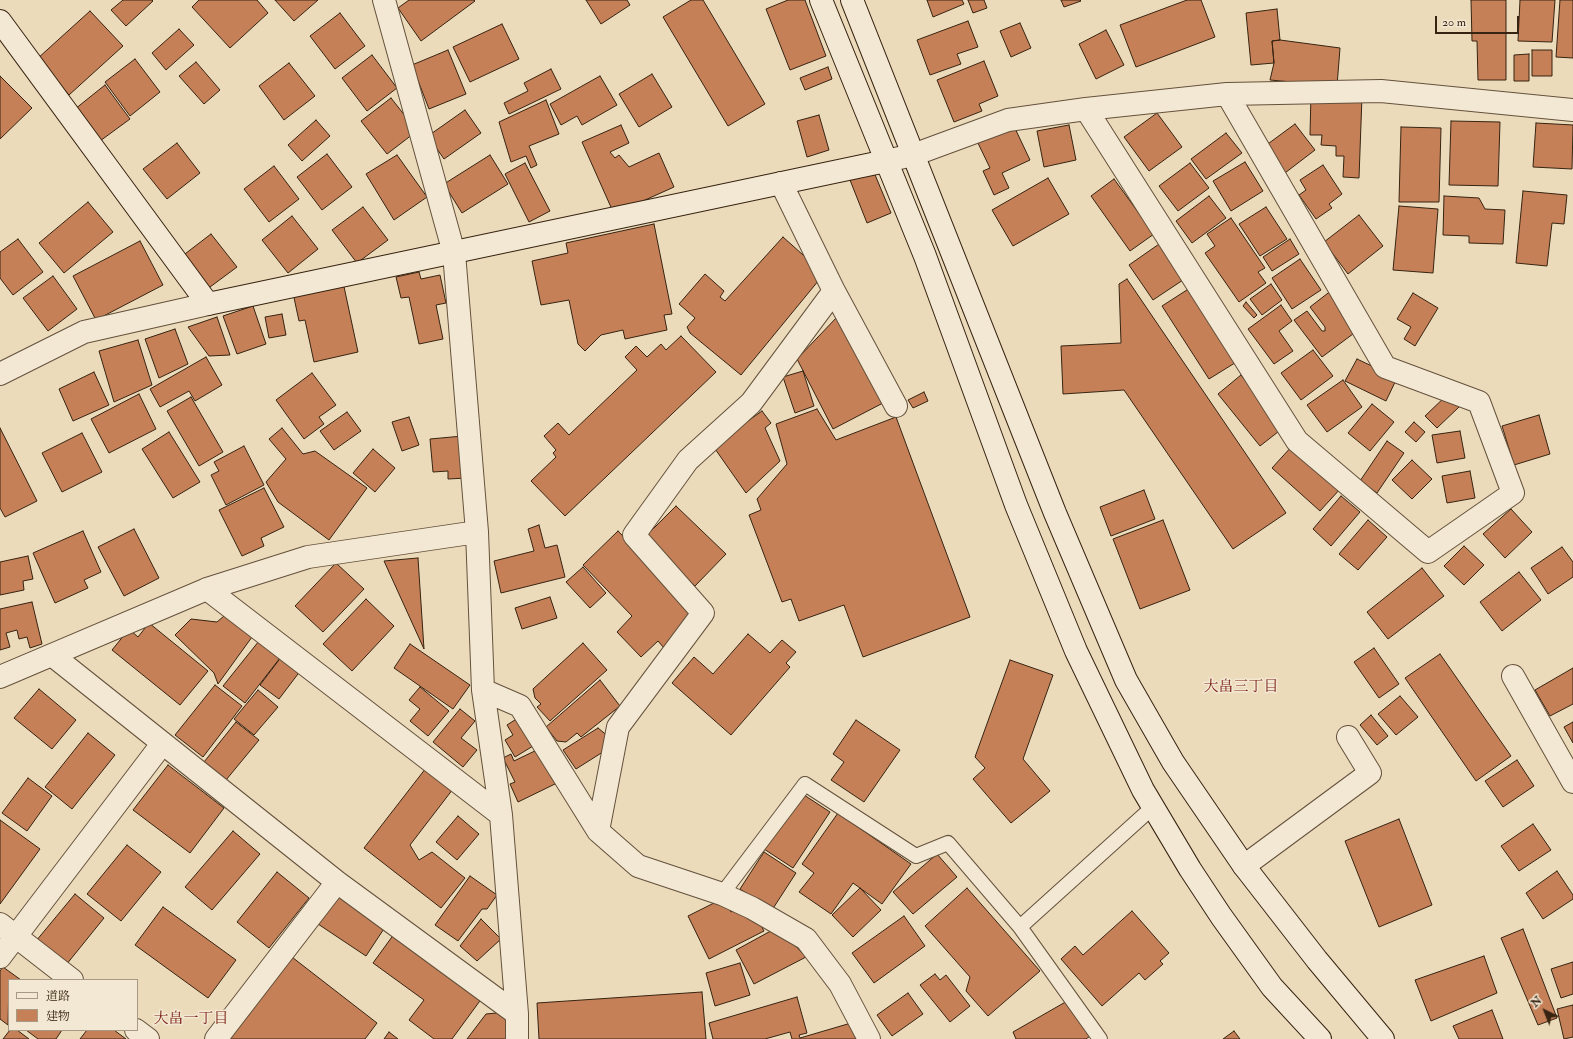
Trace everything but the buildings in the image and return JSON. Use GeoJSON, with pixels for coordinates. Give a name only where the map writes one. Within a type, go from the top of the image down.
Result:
{"type":"FeatureCollection","features":[{"type":"Feature","properties":{"kind":"street"},"geometry":{"type":"LineString","coordinates":[[384,0],[454,253],[477,532],[483,690],[501,815],[517,1014],[517,1039]]}},
{"type":"Feature","properties":{"kind":"street"},"geometry":{"type":"LineString","coordinates":[[821,0],[925,256],[1016,505],[1067,629],[1136,776],[1153,807],[1221,916],[1272,987],[1320,1039]]}},
{"type":"Feature","properties":{"kind":"street"},"geometry":{"type":"LineString","coordinates":[[852,0],[1055,513],[1126,680],[1173,762],[1244,866],[1317,960],[1383,1039]]}},
{"type":"Feature","properties":{"kind":"street"},"geometry":{"type":"LineString","coordinates":[[0,21],[208,304]]}},
{"type":"Feature","properties":{"kind":"street"},"geometry":{"type":"LineString","coordinates":[[0,374],[84,332],[208,304],[913,155],[1008,120],[1086,109],[1227,94],[1380,91],[1573,110]]}},
{"type":"Feature","properties":{"kind":"street"},"geometry":{"type":"LineString","coordinates":[[1086,109],[1297,441],[1428,552],[1513,493],[1480,402],[1385,367],[1227,94]]}},
{"type":"Feature","properties":{"kind":"street"},"geometry":{"type":"LineString","coordinates":[[781,183],[834,291],[896,406]]}},
{"type":"Feature","properties":{"kind":"street"},"geometry":{"type":"LineString","coordinates":[[598,831],[618,727],[703,613],[634,535],[688,460],[751,403],[834,291]]}},
{"type":"Feature","properties":{"kind":"street"},"geometry":{"type":"LineString","coordinates":[[0,677],[208,589],[308,557],[477,532]]}},
{"type":"Feature","properties":{"kind":"street"},"geometry":{"type":"LineString","coordinates":[[208,589],[501,815]]}},
{"type":"Feature","properties":{"kind":"street"},"geometry":{"type":"LineString","coordinates":[[52,656],[337,882],[517,1014]]}},
{"type":"Feature","properties":{"kind":"street"},"geometry":{"type":"LineString","coordinates":[[1514,676],[1573,782]]}},
{"type":"Feature","properties":{"kind":"street"},"geometry":{"type":"LineString","coordinates":[[483,690],[520,706],[598,831],[638,866],[722,894],[752,908],[806,939],[840,984],[869,1039]]}},
{"type":"Feature","properties":{"kind":"street"},"geometry":{"type":"LineString","coordinates":[[1244,866],[1370,773],[1348,737]]}},
{"type":"Feature","properties":{"kind":"street"},"geometry":{"type":"LineString","coordinates":[[0,957],[8,930],[162,744]]}},
{"type":"Feature","properties":{"kind":"street"},"geometry":{"type":"LineString","coordinates":[[216,1039],[337,882]]}},
{"type":"Feature","properties":{"kind":"street"},"geometry":{"type":"LineString","coordinates":[[8,930],[71,979]]}},
{"type":"Feature","properties":{"kind":"street"},"geometry":{"type":"LineString","coordinates":[[137,1031],[148,1039]]}},
{"type":"Feature","properties":{"kind":"lane"},"geometry":{"type":"LineString","coordinates":[[722,894],[804,784],[916,856],[948,844],[1020,927],[1100,1039]]}},
{"type":"Feature","properties":{"kind":"lane"},"geometry":{"type":"LineString","coordinates":[[1020,927],[1153,807]]}},
{"type":"Feature","properties":{"kind":"district","name":"大畠三丁目"},"geometry":{"type":"Point","coordinates":[1241,688]}},
{"type":"Feature","properties":{"kind":"district","name":"大畠一丁目"},"geometry":{"type":"Point","coordinates":[191,1020]}}]}
